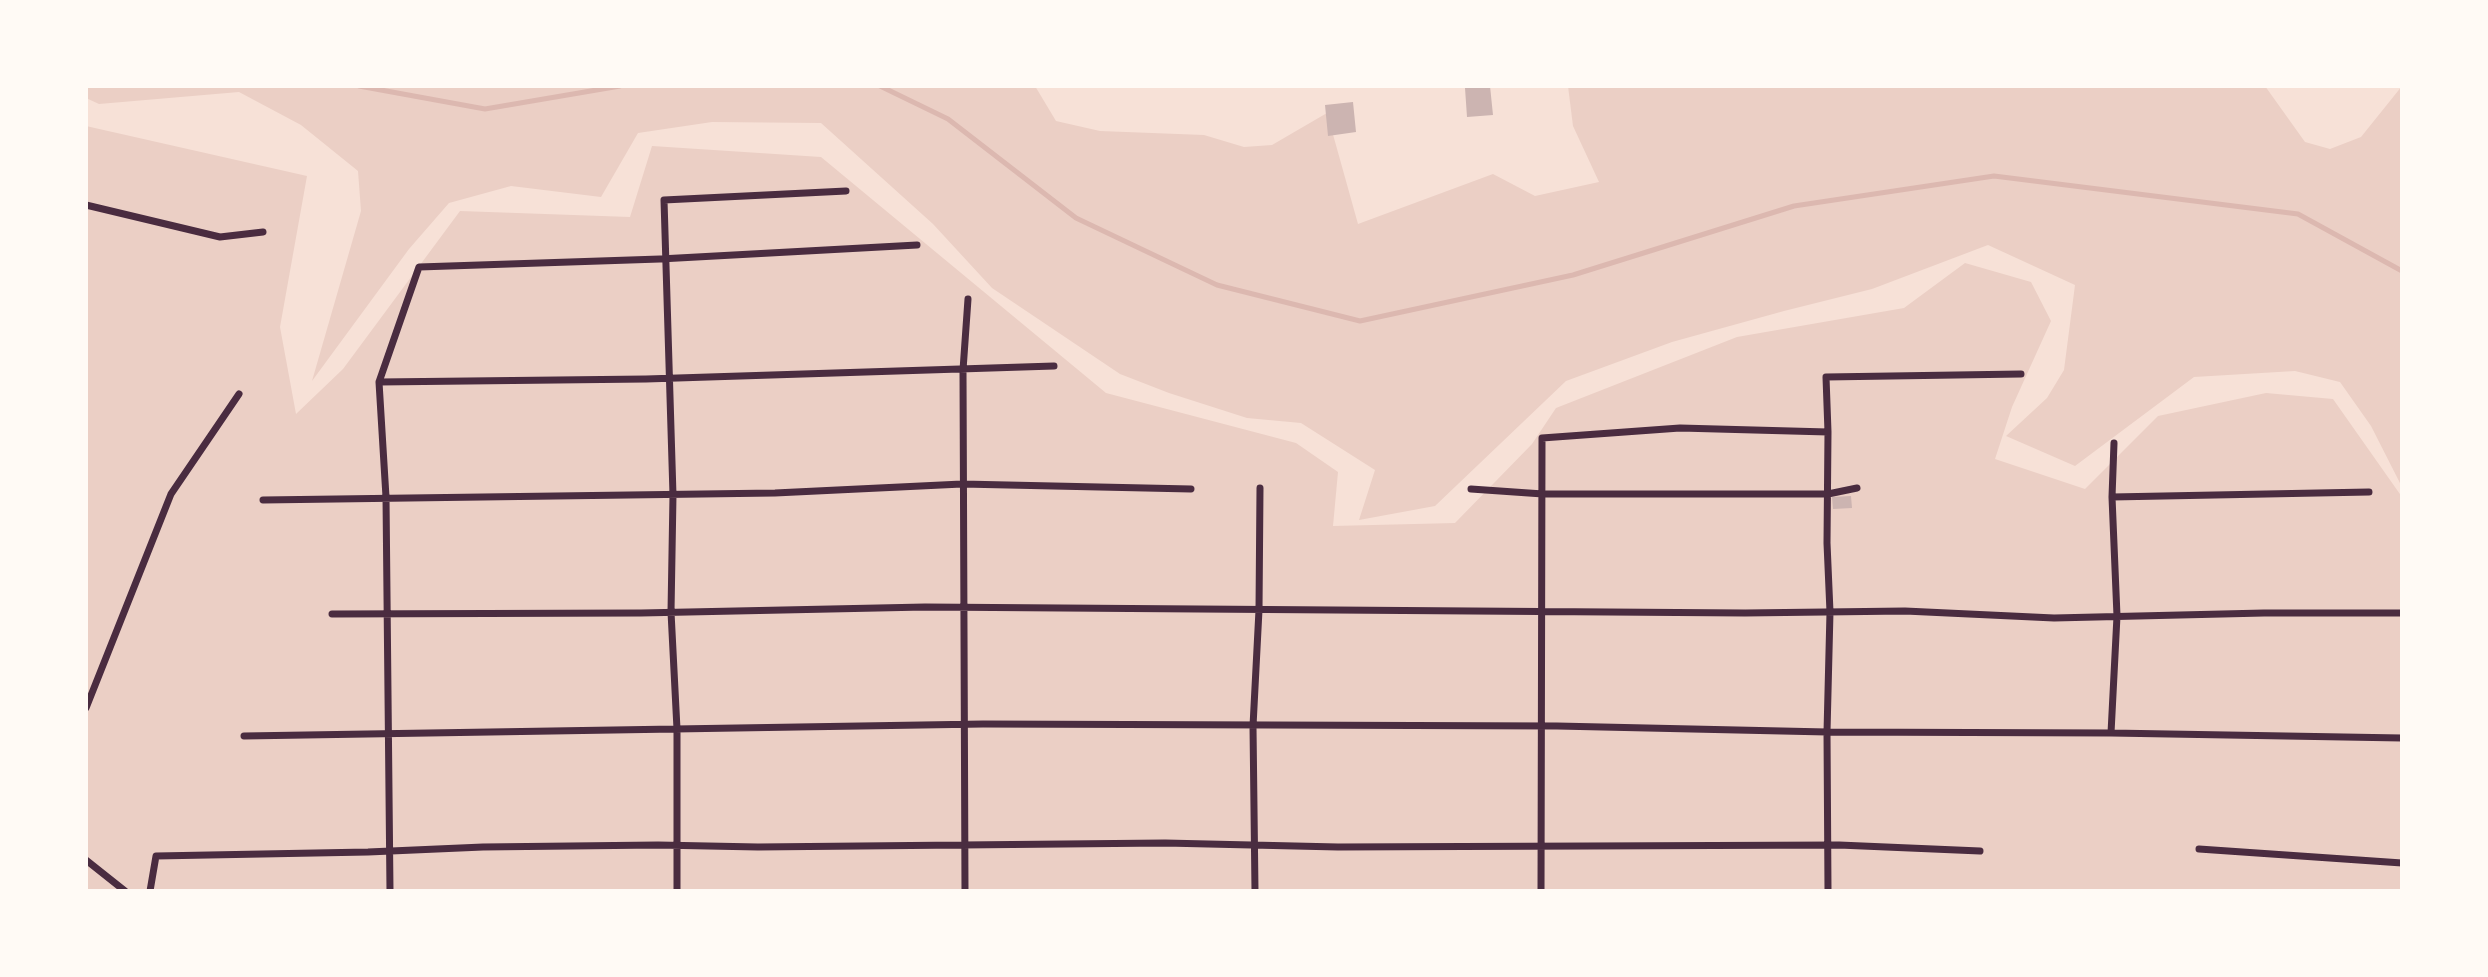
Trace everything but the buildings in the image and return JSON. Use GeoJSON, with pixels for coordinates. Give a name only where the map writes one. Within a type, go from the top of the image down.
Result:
{"type":"FeatureCollection","features":[{"type":"Feature","properties":{"kind":"street"},"geometry":{"type":"LineString","coordinates":[[677,891],[677,729],[671,612],[671,379],[664,200],[846,191]]}},
{"type":"Feature","properties":{"kind":"street"},"geometry":{"type":"LineString","coordinates":[[86,205],[220,237],[263,232]]}},
{"type":"Feature","properties":{"kind":"street"},"geometry":{"type":"LineString","coordinates":[[390,891],[386,497],[379,382],[419,267],[667,259],[916,245]]}},
{"type":"Feature","properties":{"kind":"street"},"geometry":{"type":"LineString","coordinates":[[965,891],[962,484],[963,370],[968,299]]}},
{"type":"Feature","properties":{"kind":"street"},"geometry":{"type":"LineString","coordinates":[[379,382],[671,379],[1054,366]]}},
{"type":"Feature","properties":{"kind":"street"},"geometry":{"type":"LineString","coordinates":[[1828,891],[1827,732],[1830,612],[1826,377],[2021,374]]}},
{"type":"Feature","properties":{"kind":"street"},"geometry":{"type":"LineString","coordinates":[[86,708],[171,494],[239,394]]}},
{"type":"Feature","properties":{"kind":"street"},"geometry":{"type":"LineString","coordinates":[[1541,891],[1542,438],[1680,428],[1828,432]]}},
{"type":"Feature","properties":{"kind":"street"},"geometry":{"type":"LineString","coordinates":[[2111,733],[2117,616],[2112,497],[2114,443]]}},
{"type":"Feature","properties":{"kind":"street"},"geometry":{"type":"LineString","coordinates":[[263,500],[775,493],[962,484],[1191,489]]}},
{"type":"Feature","properties":{"kind":"street"},"geometry":{"type":"LineString","coordinates":[[1255,891],[1253,726],[1261,488]]}},
{"type":"Feature","properties":{"kind":"street"},"geometry":{"type":"LineString","coordinates":[[1471,488],[1543,494],[1828,494],[1857,488]]}},
{"type":"Feature","properties":{"kind":"street"},"geometry":{"type":"LineString","coordinates":[[2112,497],[2369,492]]}},
{"type":"Feature","properties":{"kind":"street"},"geometry":{"type":"LineString","coordinates":[[332,614],[962,608],[1905,611],[2054,618],[2264,612],[2402,613]]}},
{"type":"Feature","properties":{"kind":"street"},"geometry":{"type":"LineString","coordinates":[[244,736],[965,724],[1542,726],[2402,738]]}},
{"type":"Feature","properties":{"kind":"street"},"geometry":{"type":"LineString","coordinates":[[150,891],[156,856],[483,847],[1165,843],[1540,847],[1827,846],[1980,851]]}},
{"type":"Feature","properties":{"kind":"street"},"geometry":{"type":"LineString","coordinates":[[2199,849],[2402,863]]}},
{"type":"Feature","properties":{"kind":"street"},"geometry":{"type":"LineString","coordinates":[[86,859],[125,891]]}},
{"type":"Feature","properties":{"kind":"shaded area"},"geometry":{"type":"Polygon","coordinates":[[[86,86],[1035,86],[1056,121],[1100,131],[1204,135],[1244,147],[1272,145],[1327,113],[1358,224],[1493,174],[1535,196],[1599,182],[1573,126],[1568,86],[2265,86],[2305,142],[2330,149],[2361,137],[2402,86],[2402,487],[2371,426],[2340,382],[2295,371],[2194,377],[2075,466],[2006,436],[2047,398],[2064,370],[2075,285],[1988,245],[1872,289],[1672,342],[1566,381],[1435,506],[1359,520],[1375,470],[1301,423],[1247,418],[1120,374],[992,288],[933,224],[821,123],[712,122],[638,133],[601,197],[511,186],[449,203],[409,249],[312,381],[361,211],[358,171],[301,125],[239,92],[99,104],[86,98],[86,86]]]}},
{"type":"Feature","properties":{"kind":"shaded area"},"geometry":{"type":"Polygon","coordinates":[[[86,126],[307,176],[280,327],[296,414],[343,369],[460,211],[630,217],[652,146],[821,157],[1106,393],[1296,443],[1338,472],[1333,526],[1455,523],[1532,444],[1556,408],[1737,337],[1904,308],[1965,263],[2031,282],[2051,321],[2012,407],[1995,459],[2085,489],[2158,416],[2266,393],[2333,399],[2402,497],[2402,891],[86,891],[86,126]]]}},
{"type":"Feature","properties":{"kind":"waterway"},"geometry":{"type":"LineString","coordinates":[[359,86],[485,109],[620,86]]}},
{"type":"Feature","properties":{"kind":"waterway"},"geometry":{"type":"LineString","coordinates":[[880,86],[948,119],[1076,218],[1217,285],[1360,321],[1573,275],[1794,206],[1994,176],[2298,214],[2402,271]]}}]}
